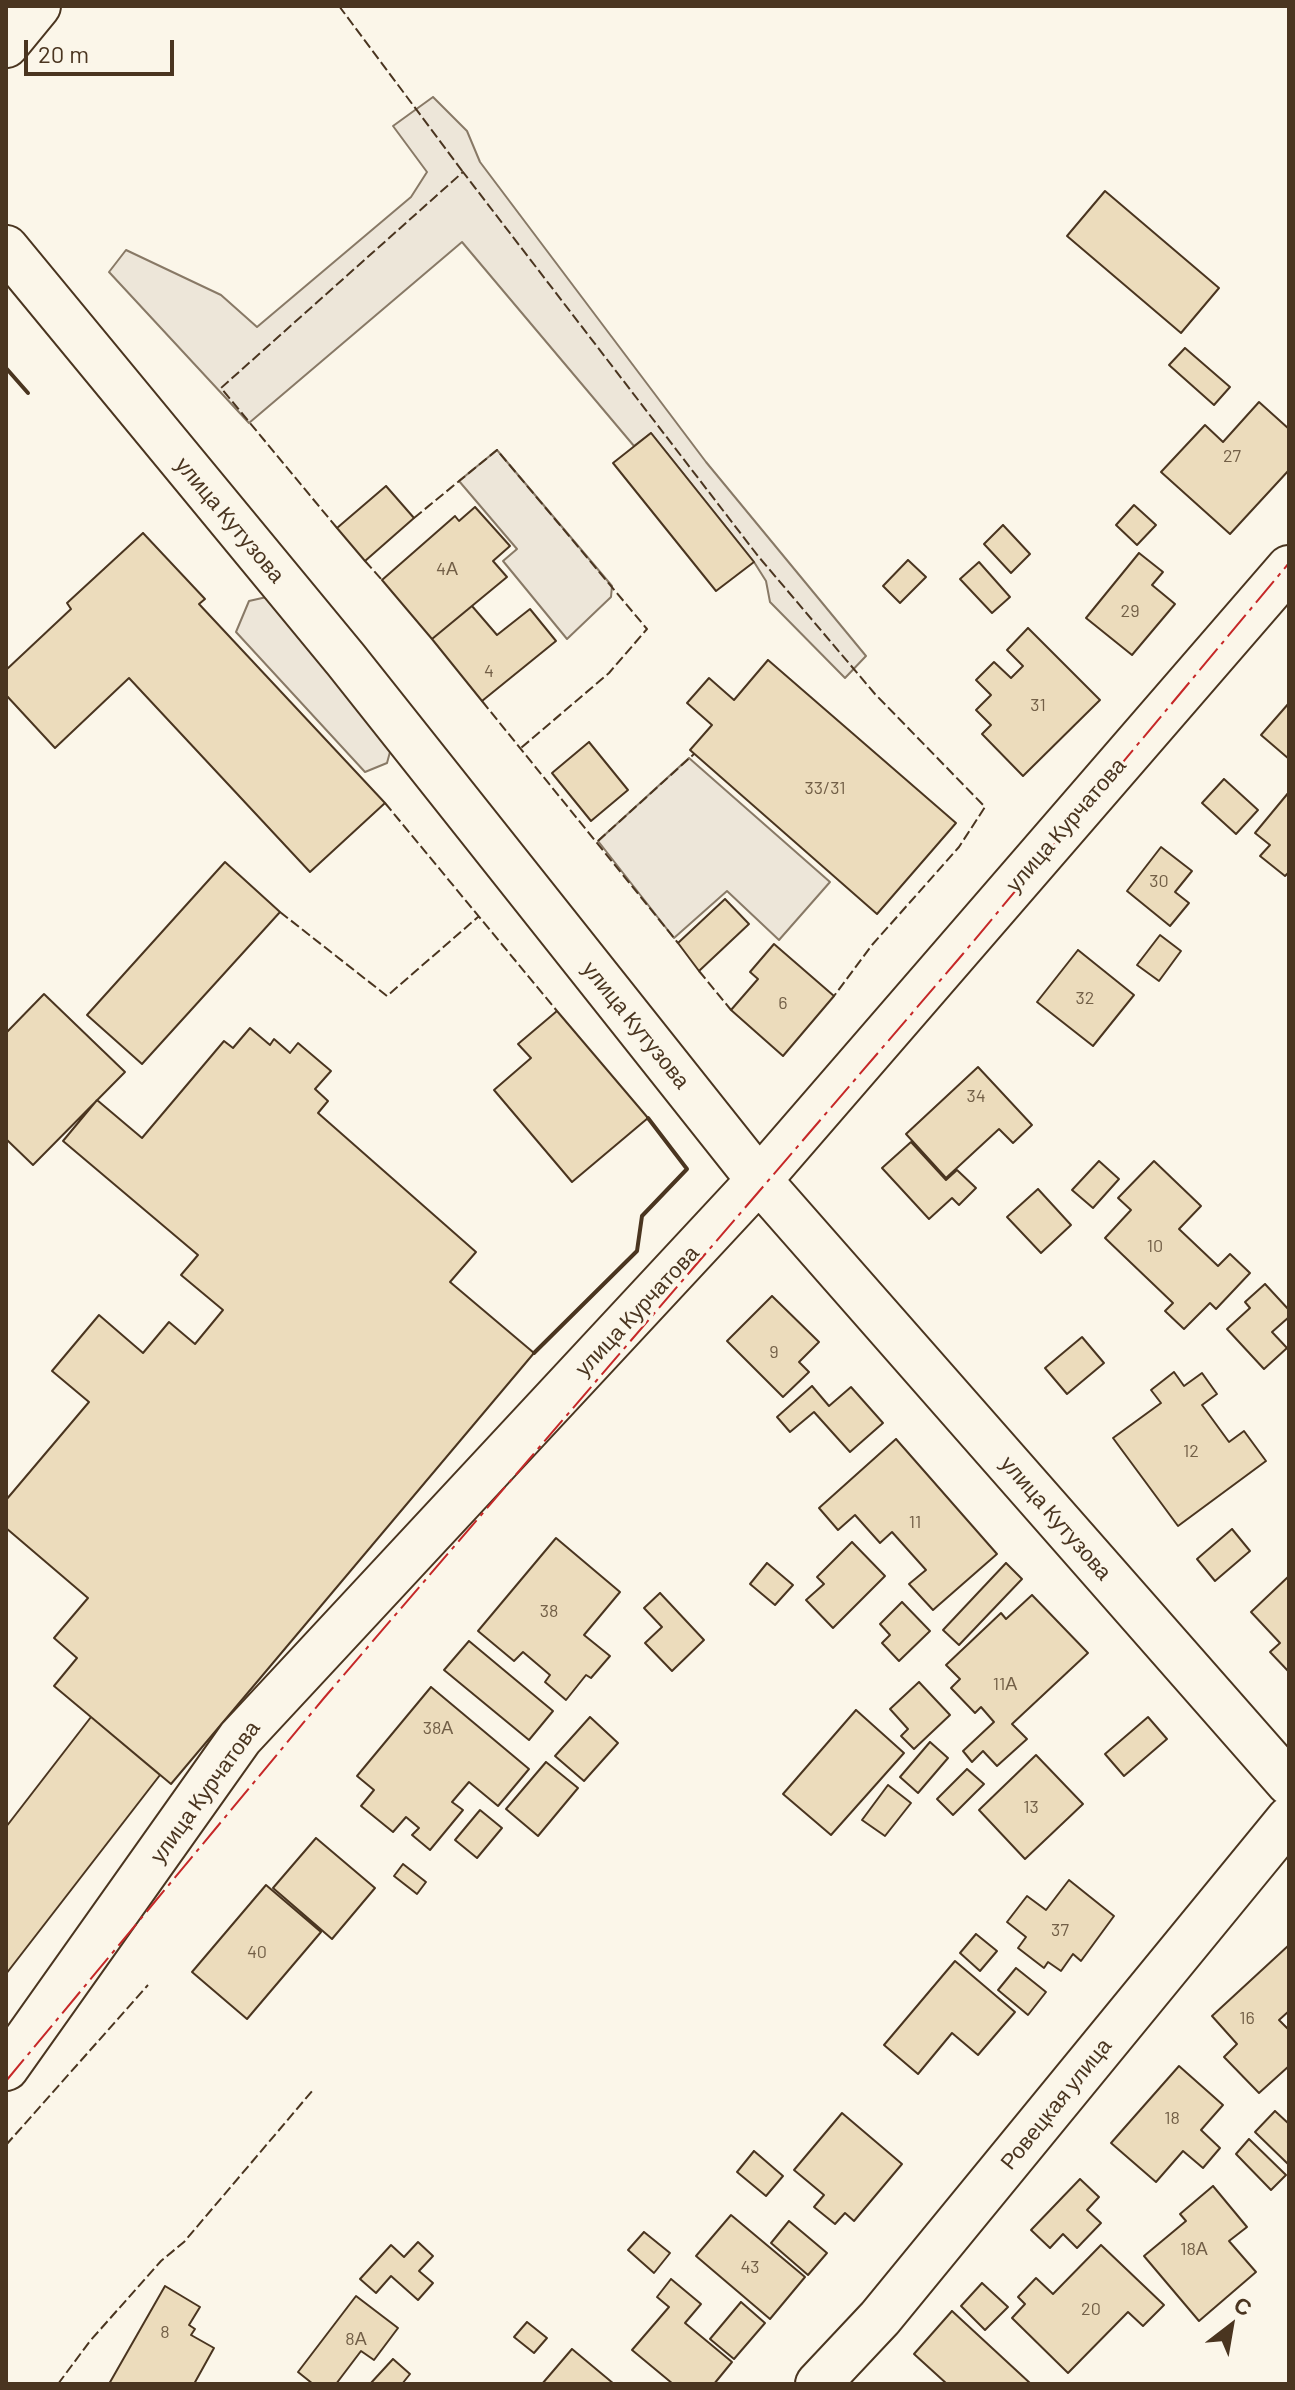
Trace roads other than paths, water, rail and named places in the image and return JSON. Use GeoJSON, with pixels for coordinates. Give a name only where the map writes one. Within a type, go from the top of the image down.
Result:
{"type":"FeatureCollection","features":[{"type":"Feature","properties":{"kind":"street"},"geometry":{"type":"LineString","coordinates":[[6,45],[38,6]]}},
{"type":"Feature","properties":{"kind":"street","name":"улица Кутузова"},"geometry":{"type":"LineString","coordinates":[[6,248],[346,660],[759,1180],[1289,1783]]}},
{"type":"Feature","properties":{"kind":"street","name":"улица Курчатова"},"geometry":{"type":"LineString","coordinates":[[6,2068],[240,1738],[759,1180],[1289,568]]}},
{"type":"Feature","properties":{"kind":"street","name":"Ровецкая улица"},"geometry":{"type":"LineString","coordinates":[[818,2384],[880,2318],[1289,1819]]}}]}
